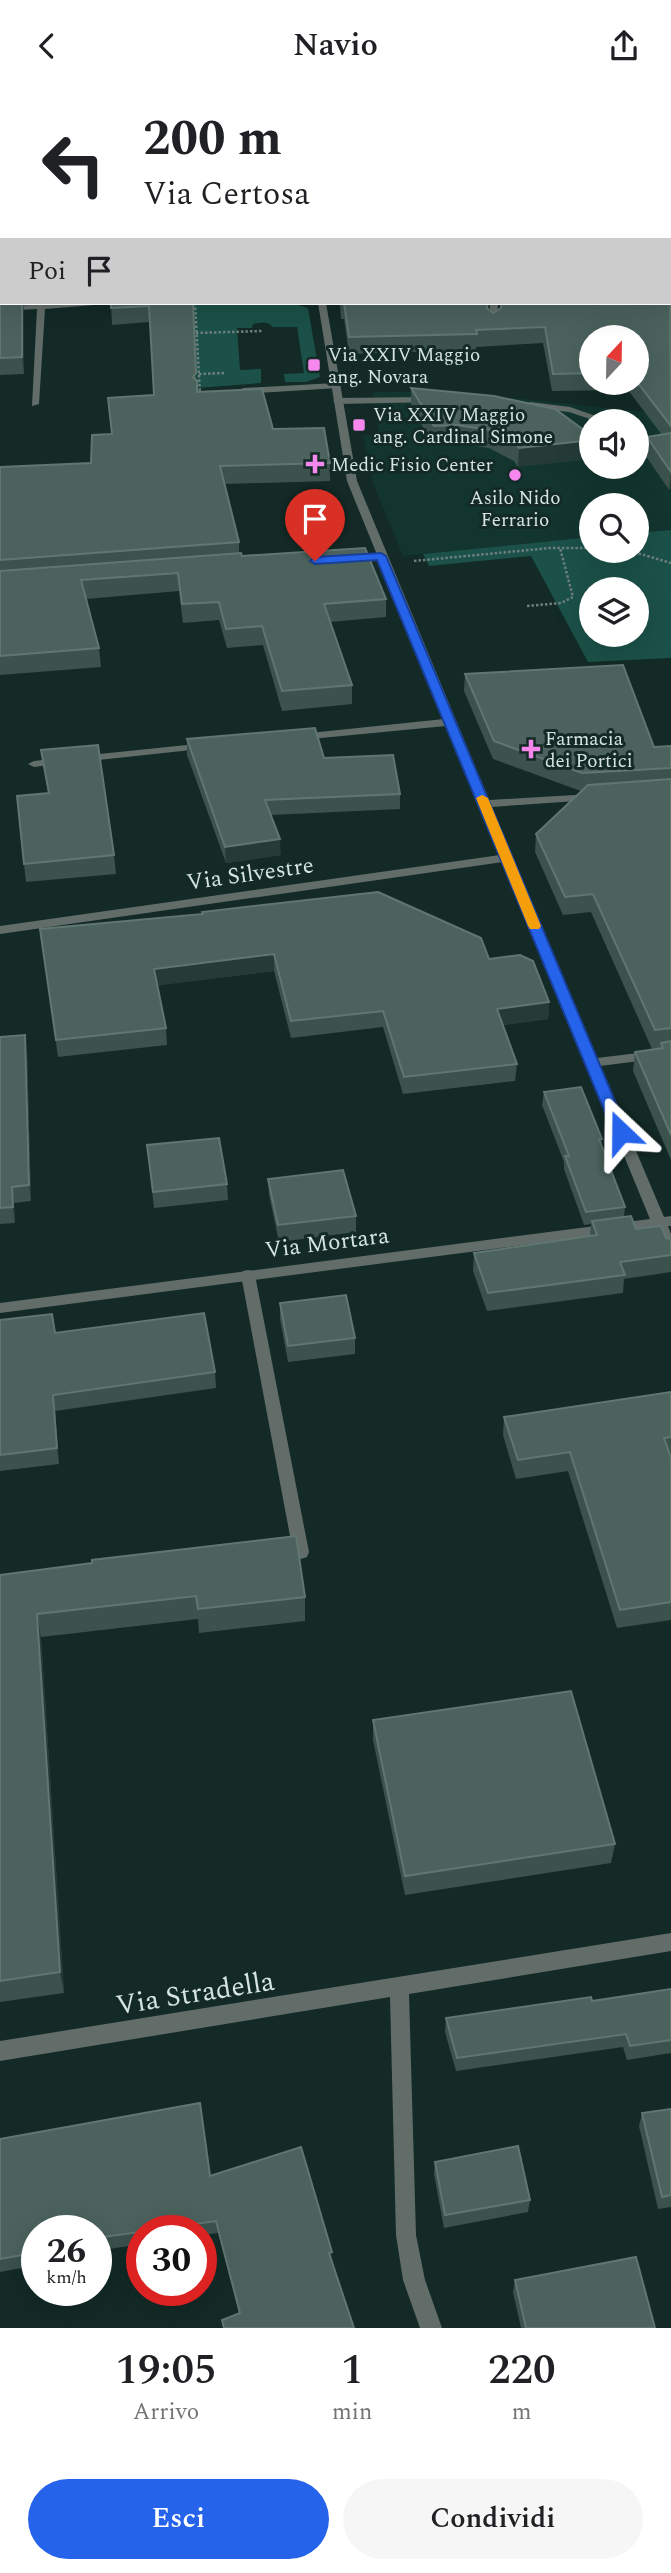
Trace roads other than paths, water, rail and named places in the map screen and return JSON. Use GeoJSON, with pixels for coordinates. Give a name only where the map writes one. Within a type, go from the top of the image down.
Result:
{"type":"FeatureCollection","features":[{"type":"Feature","properties":{"kind":"street"},"geometry":{"type":"LineString","coordinates":[[0,309],[68,305]]}},
{"type":"Feature","properties":{"kind":"street"},"geometry":{"type":"LineString","coordinates":[[322,305],[352,481],[377,556],[450,722],[591,1063],[665,1222],[671,1251]]}},
{"type":"Feature","properties":{"kind":"street"},"geometry":{"type":"LineString","coordinates":[[493,325],[494,305]]}},
{"type":"Feature","properties":{"kind":"street"},"geometry":{"type":"LineString","coordinates":[[35,404],[41,307]]}},
{"type":"Feature","properties":{"kind":"street"},"geometry":{"type":"LineString","coordinates":[[200,394],[335,386]]}},
{"type":"Feature","properties":{"kind":"street"},"geometry":{"type":"LineString","coordinates":[[337,401],[444,400]]}},
{"type":"Feature","properties":{"kind":"street"},"geometry":{"type":"LineString","coordinates":[[517,404],[579,413]]}},
{"type":"Feature","properties":{"kind":"street"},"geometry":{"type":"LineString","coordinates":[[281,739],[450,722]]}},
{"type":"Feature","properties":{"kind":"street"},"geometry":{"type":"LineString","coordinates":[[34,764],[212,746]]}},
{"type":"Feature","properties":{"kind":"street"},"geometry":{"type":"LineString","coordinates":[[484,804],[605,796]]}},
{"type":"Feature","properties":{"kind":"street","name":"Via Silvestre"},"geometry":{"type":"LineString","coordinates":[[0,930],[506,858]]}},
{"type":"Feature","properties":{"kind":"street"},"geometry":{"type":"LineString","coordinates":[[591,1063],[671,1053]]}},
{"type":"Feature","properties":{"kind":"street","name":"Via Mortara"},"geometry":{"type":"LineString","coordinates":[[0,1308],[665,1222]]}},
{"type":"Feature","properties":{"kind":"street"},"geometry":{"type":"LineString","coordinates":[[248,1275],[301,1552]]}},
{"type":"Feature","properties":{"kind":"street","name":"Via Stradella"},"geometry":{"type":"LineString","coordinates":[[0,2051],[671,1942]]}},
{"type":"Feature","properties":{"kind":"street"},"geometry":{"type":"LineString","coordinates":[[399,1988],[406,2235],[414,2280],[431,2328]]}},
{"type":"Feature","properties":{"kind":"place","name":"Via XXIV Maggio ang. Novara"},"geometry":{"type":"Point","coordinates":[314,365]}},
{"type":"Feature","properties":{"kind":"place","name":"Via XXIV Maggio ang. Cardinal Simone"},"geometry":{"type":"Point","coordinates":[359,425]}},
{"type":"Feature","properties":{"kind":"place","name":"Medic Fisio Center"},"geometry":{"type":"Point","coordinates":[315,464]}},
{"type":"Feature","properties":{"kind":"place","name":"Asilo Nido Ferrario"},"geometry":{"type":"Point","coordinates":[515,475]}},
{"type":"Feature","properties":{"kind":"place","name":"Farmacia dei Portici"},"geometry":{"type":"Point","coordinates":[531,749]}}]}
